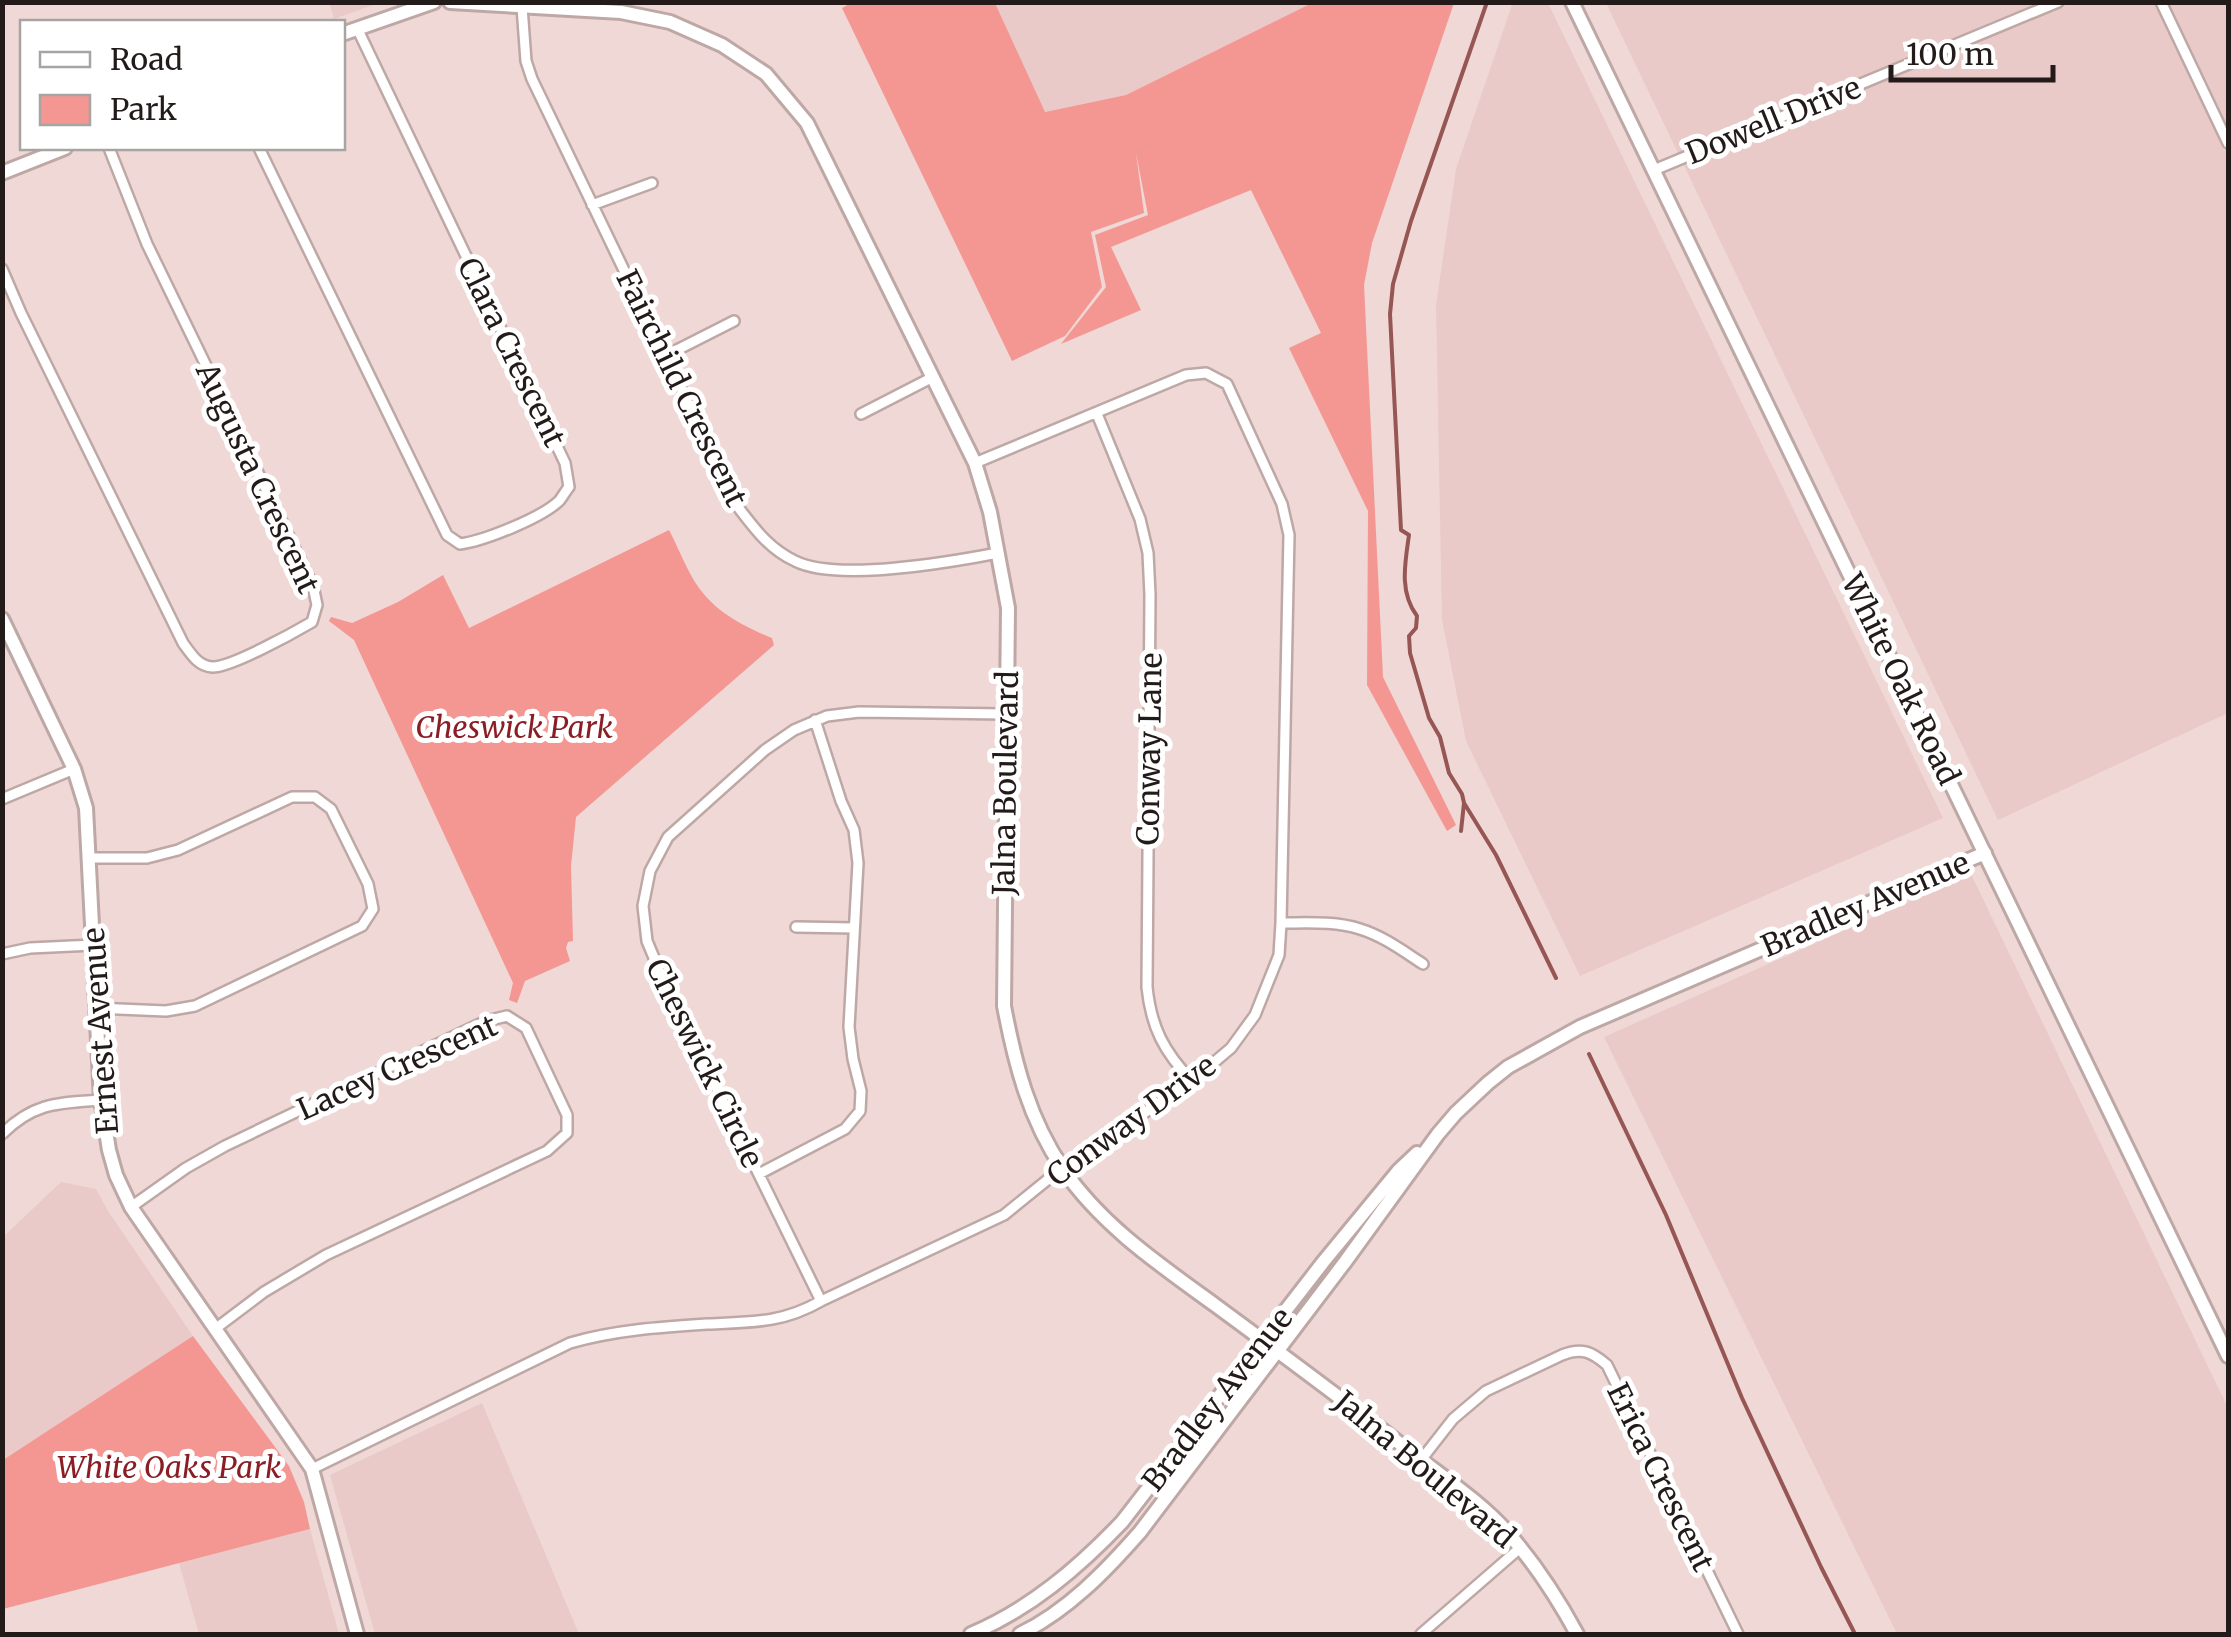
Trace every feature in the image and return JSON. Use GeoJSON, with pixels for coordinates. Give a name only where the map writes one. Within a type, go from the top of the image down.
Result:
{"type":"FeatureCollection","features":[{"type":"Feature","properties":{"kind":"street"},"geometry":{"type":"LineString","coordinates":[[345,33],[434,2]]}},
{"type":"Feature","properties":{"kind":"street","name":"Jalna Boulevard"},"geometry":{"type":"LineString","coordinates":[[450,2],[621,12],[670,22],[722,45],[766,74],[807,123],[975,463],[990,512],[1008,608],[1004,1006],[1014,1060],[1030,1110],[1062,1168],[1122,1234],[1506,1530],[1540,1573],[1578,1634]]}},
{"type":"Feature","properties":{"kind":"street","name":"White Oak Road"},"geometry":{"type":"LineString","coordinates":[[1572,2],[2228,1352]]}},
{"type":"Feature","properties":{"kind":"street","name":"Dowell Drive"},"geometry":{"type":"LineString","coordinates":[[1654,170],[2058,2]]}},
{"type":"Feature","properties":{"kind":"street"},"geometry":{"type":"LineString","coordinates":[[2161,2],[2228,143]]}},
{"type":"Feature","properties":{"kind":"street","name":"Fairchild Crescent"},"geometry":{"type":"LineString","coordinates":[[522,7],[526,61],[532,79],[738,507],[765,542],[797,563],[824,570],[911,566],[998,553]]}},
{"type":"Feature","properties":{"kind":"street","name":"Clara Crescent"},"geometry":{"type":"LineString","coordinates":[[260,150],[447,536],[460,544],[485,539],[560,500],[569,487],[565,463],[357,28]]}},
{"type":"Feature","properties":{"kind":"street"},"geometry":{"type":"LineString","coordinates":[[2,173],[60,150]]}},
{"type":"Feature","properties":{"kind":"street","name":"Augusta Crescent"},"geometry":{"type":"LineString","coordinates":[[2,269],[174,626],[195,661],[210,668],[225,665],[312,622],[317,605],[313,586],[147,244],[110,150]]}},
{"type":"Feature","properties":{"kind":"street"},"geometry":{"type":"LineString","coordinates":[[592,205],[652,183]]}},
{"type":"Feature","properties":{"kind":"street"},"geometry":{"type":"LineString","coordinates":[[667,355],[734,321]]}},
{"type":"Feature","properties":{"kind":"street","name":"Conway Drive"},"geometry":{"type":"LineString","coordinates":[[312,1469],[570,1343],[640,1330],[750,1323],[797,1315],[1004,1216],[1062,1168],[1192,1081],[1231,1048],[1255,1015],[1279,955],[1289,535],[1282,504],[1227,384],[1206,372],[1186,375],[975,463]]}},
{"type":"Feature","properties":{"kind":"street"},"geometry":{"type":"LineString","coordinates":[[861,414],[933,377]]}},
{"type":"Feature","properties":{"kind":"street","name":"Conway Lane"},"geometry":{"type":"LineString","coordinates":[[1097,414],[1140,519],[1148,553],[1146,987],[1150,1016],[1162,1043],[1192,1081]]}},
{"type":"Feature","properties":{"kind":"street","name":"Ernest Avenue"},"geometry":{"type":"LineString","coordinates":[[2,619],[7,640],[74,770],[86,808],[101,1100],[116,1176],[131,1207],[312,1469],[357,1634]]}},
{"type":"Feature","properties":{"kind":"street","name":"Cheswick Circle"},"geometry":{"type":"LineString","coordinates":[[821,1301],[647,941],[642,906],[650,871],[668,837],[765,750],[814,720],[859,712],[1005,714]]}},
{"type":"Feature","properties":{"kind":"street"},"geometry":{"type":"LineString","coordinates":[[758,1174],[845,1129],[860,1111],[861,1092],[849,1027],[858,863],[854,830],[814,720]]}},
{"type":"Feature","properties":{"kind":"street"},"geometry":{"type":"LineString","coordinates":[[2,800],[74,770]]}},
{"type":"Feature","properties":{"kind":"street"},"geometry":{"type":"LineString","coordinates":[[90,858],[147,858],[178,850],[292,797],[315,797],[331,809],[368,884],[373,909],[362,926],[196,1006],[166,1012],[95,1008]]}},
{"type":"Feature","properties":{"kind":"street","name":"Bradley Avenue"},"geometry":{"type":"LineString","coordinates":[[1020,1634],[1106,1572],[1140,1532],[1346,1262],[1438,1134],[1488,1083],[1556,1038],[1985,853]]}},
{"type":"Feature","properties":{"kind":"street"},"geometry":{"type":"LineString","coordinates":[[1281,923],[1360,928],[1423,964]]}},
{"type":"Feature","properties":{"kind":"street"},"geometry":{"type":"LineString","coordinates":[[796,927],[854,928]]}},
{"type":"Feature","properties":{"kind":"street"},"geometry":{"type":"LineString","coordinates":[[2,954],[30,948],[93,945]]}},
{"type":"Feature","properties":{"kind":"street","name":"Lacey Crescent"},"geometry":{"type":"LineString","coordinates":[[131,1207],[224,1146],[486,1020],[507,1016],[526,1028],[567,1115],[567,1133],[547,1151],[326,1255],[264,1292],[216,1330]]}},
{"type":"Feature","properties":{"kind":"street"},"geometry":{"type":"LineString","coordinates":[[2,1134],[47,1104],[101,1100]]}},
{"type":"Feature","properties":{"kind":"street","name":"Bradley Avenue"},"geometry":{"type":"LineString","coordinates":[[971,1634],[1054,1586],[1122,1522],[1324,1261],[1400,1170],[1438,1134]]}},
{"type":"Feature","properties":{"kind":"street","name":"Erica Crescent"},"geometry":{"type":"LineString","coordinates":[[1420,1460],[1453,1419],[1486,1391],[1562,1354],[1587,1350],[1607,1365],[1738,1634]]}},
{"type":"Feature","properties":{"kind":"street"},"geometry":{"type":"LineString","coordinates":[[1422,1634],[1520,1548]]}},
{"type":"Feature","properties":{"kind":"shaded area"},"geometry":{"type":"Polygon","coordinates":[[[329,2],[379,2],[379,3],[334,19],[329,2]]]}},
{"type":"Feature","properties":{"kind":"shaded area"},"geometry":{"type":"Polygon","coordinates":[[[1513,2],[1548,3],[1943,818],[1580,976],[1466,741],[1442,620],[1436,305],[1456,169],[1513,2]]]}},
{"type":"Feature","properties":{"kind":"shaded area"},"geometry":{"type":"Polygon","coordinates":[[[995,3],[1312,3],[1126,95],[1044,112],[995,3]]]}},
{"type":"Feature","properties":{"kind":"shaded area"},"geometry":{"type":"Polygon","coordinates":[[[1606,3],[2228,3],[2228,713],[1998,820],[1606,3]]]}},
{"type":"Feature","properties":{"kind":"shaded area"},"geometry":{"type":"Polygon","coordinates":[[[1971,874],[2228,1408],[2228,1634],[1897,1634],[1604,1037],[1971,874]]]}},
{"type":"Feature","properties":{"kind":"shaded area"},"geometry":{"type":"Polygon","coordinates":[[[61,1182],[96,1189],[193,1336],[3,1460],[3,1237],[61,1182]]]}},
{"type":"Feature","properties":{"kind":"shaded area"},"geometry":{"type":"Polygon","coordinates":[[[482,1403],[579,1634],[375,1634],[330,1475],[482,1403]]]}},
{"type":"Feature","properties":{"kind":"shaded area"},"geometry":{"type":"Polygon","coordinates":[[[310,1529],[339,1634],[199,1634],[179,1563],[310,1529]]]}},
{"type":"Feature","properties":{"kind":"green space"},"geometry":{"type":"Polygon","coordinates":[[[853,2],[995,3],[1045,112],[1126,95],[1312,3],[1454,3],[1372,243],[1364,285],[1383,677],[1456,825],[1447,831],[1367,685],[1368,511],[1289,348],[1321,333],[1251,190],[1111,247],[1141,310],[1061,344],[1106,287],[1095,235],[1148,215],[1136,153],[1144,213],[1091,232],[1102,287],[1065,336],[1012,361],[842,8],[853,2]]]}},
{"type":"Feature","properties":{"kind":"green space","name":"Cheswick Park"},"geometry":{"type":"Polygon","coordinates":[[[669,530],[706,597],[732,618],[772,638],[774,645],[576,817],[571,866],[573,941],[566,948],[570,961],[525,981],[517,1003],[509,1000],[513,983],[354,640],[329,621],[331,617],[352,623],[443,575],[469,628],[669,530]]]}},
{"type":"Feature","properties":{"kind":"green space","name":"White Oaks Park"},"geometry":{"type":"Polygon","coordinates":[[[193,1336],[289,1466],[310,1529],[3,1609],[3,1460],[193,1336]]]}},
{"type":"Feature","properties":{"kind":"waterway"},"geometry":{"type":"LineString","coordinates":[[1487,2],[1393,284],[1390,314],[1401,530],[1409,535],[1406,587],[1417,616],[1416,628],[1409,636],[1410,653],[1429,718],[1440,737],[1449,773],[1496,855],[1556,978]]}},
{"type":"Feature","properties":{"kind":"waterway"},"geometry":{"type":"LineString","coordinates":[[1461,831],[1464,803]]}},
{"type":"Feature","properties":{"kind":"waterway"},"geometry":{"type":"LineString","coordinates":[[1589,1054],[1666,1215],[1742,1398],[1855,1634]]}}]}
